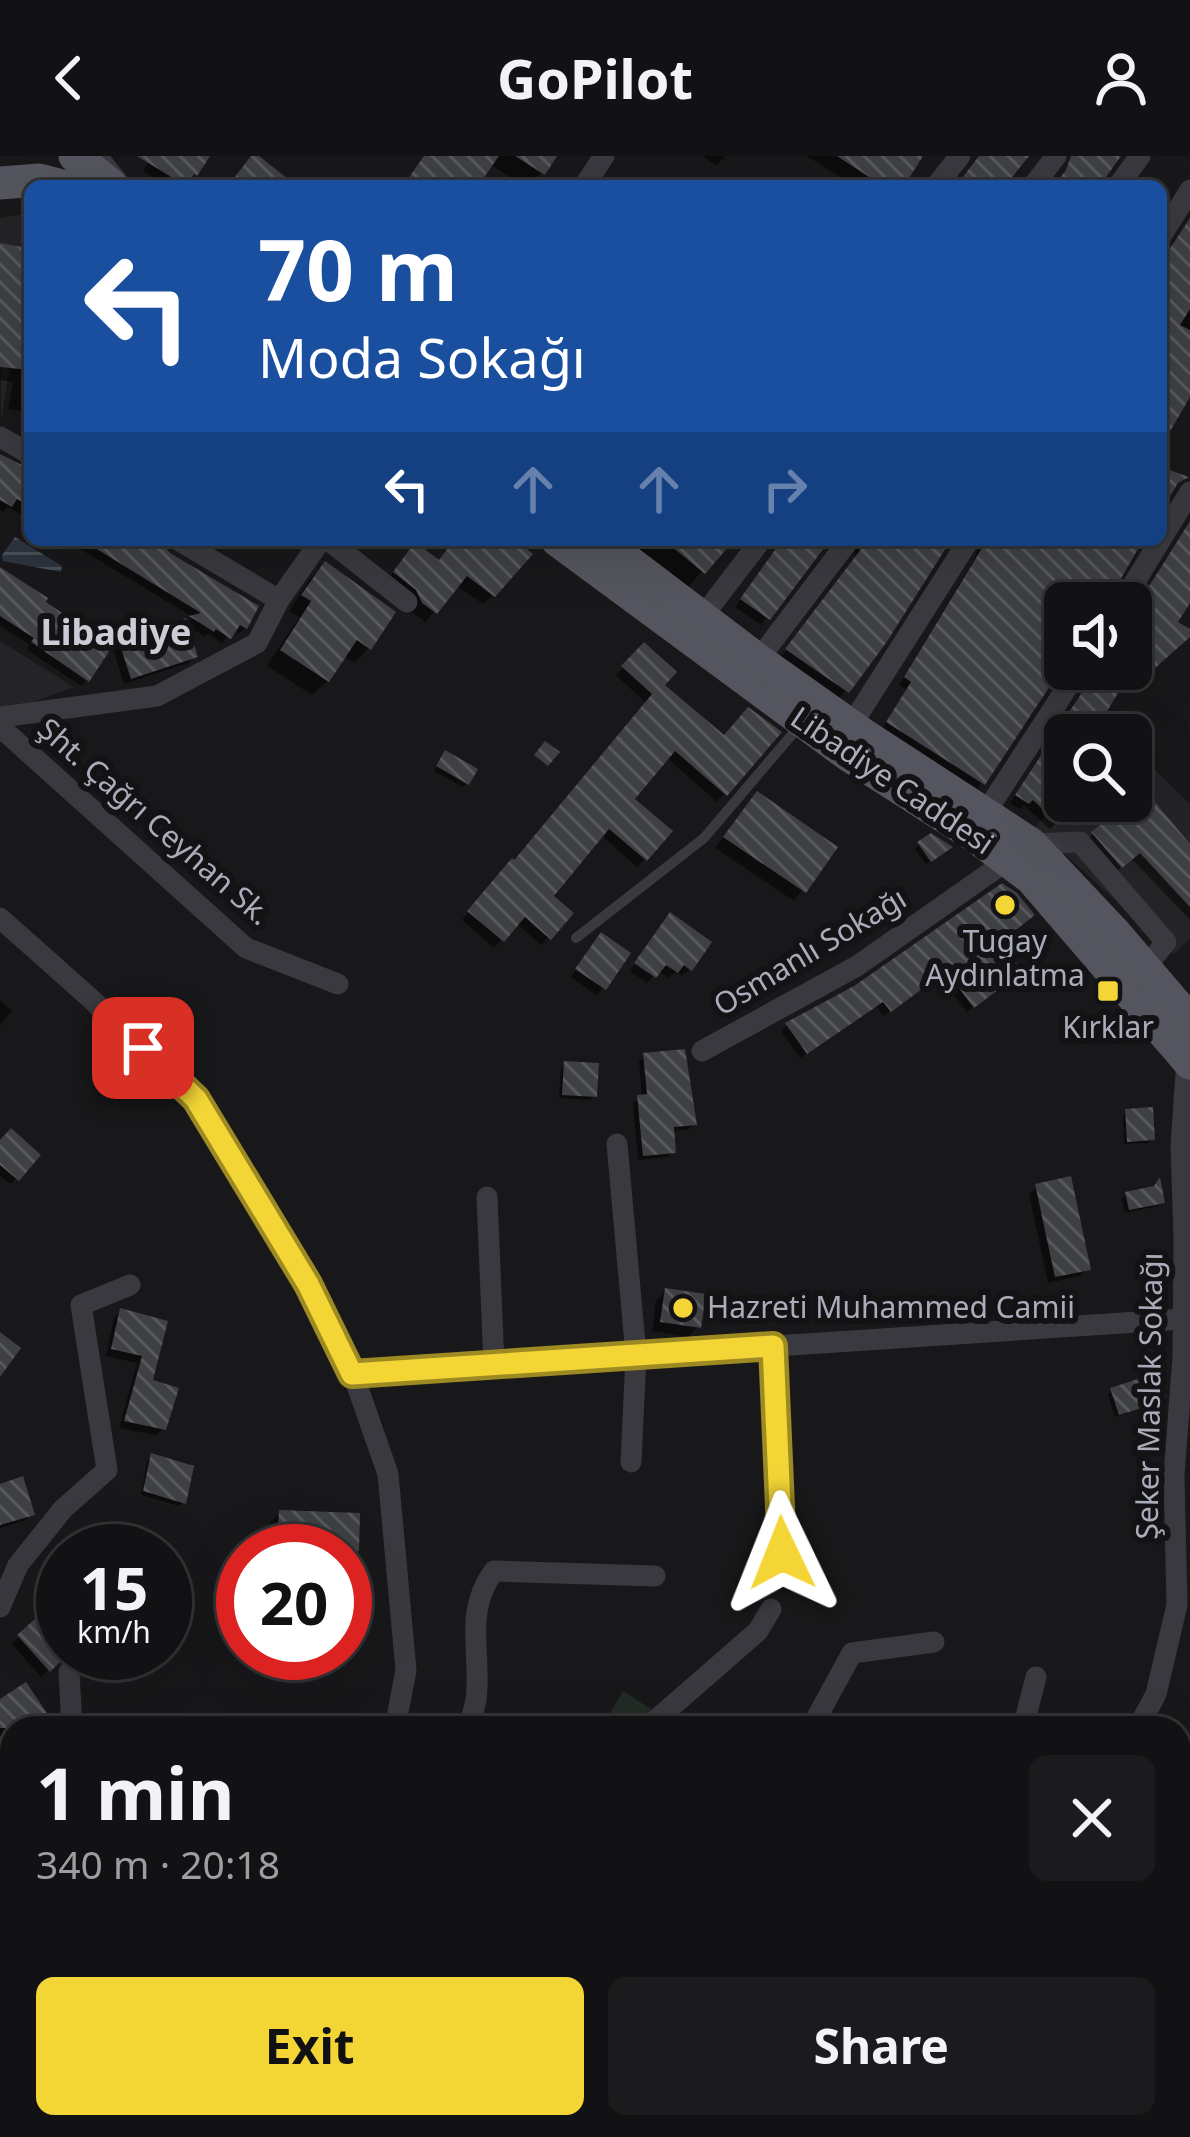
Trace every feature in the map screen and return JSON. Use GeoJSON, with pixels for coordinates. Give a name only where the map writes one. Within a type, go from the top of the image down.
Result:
{"type":"FeatureCollection","features":[{"type":"Feature","properties":{"kind":"main road"},"geometry":{"type":"LineString","coordinates":[[5,182],[28,172],[39,156]]}},
{"type":"Feature","properties":{"kind":"main road"},"geometry":{"type":"LineString","coordinates":[[75,156],[115,179]]}},
{"type":"Feature","properties":{"kind":"main road","name":"Libadiye Caddesi"},"geometry":{"type":"LineString","coordinates":[[565,546],[847,754],[972,834],[1019,852],[1031,878],[1176,1005]]}},
{"type":"Feature","properties":{"kind":"main road","name":"Libadiye Caddesi"},"geometry":{"type":"LineString","coordinates":[[607,546],[758,660],[984,815],[1145,968],[1176,1005],[1189,1061]]}},
{"type":"Feature","properties":{"kind":"street"},"geometry":{"type":"LineString","coordinates":[[941,180],[960,156]]}},
{"type":"Feature","properties":{"kind":"street"},"geometry":{"type":"LineString","coordinates":[[1038,180],[1056,156]]}},
{"type":"Feature","properties":{"kind":"street"},"geometry":{"type":"LineString","coordinates":[[1123,180],[1141,156]]}},
{"type":"Feature","properties":{"kind":"street"},"geometry":{"type":"LineString","coordinates":[[1167,226],[1190,190]]}},
{"type":"Feature","properties":{"kind":"street"},"geometry":{"type":"LineString","coordinates":[[1167,529],[1190,492]]}},
{"type":"Feature","properties":{"kind":"street"},"geometry":{"type":"LineString","coordinates":[[188,546],[279,601]]}},
{"type":"Feature","properties":{"kind":"street"},"geometry":{"type":"LineString","coordinates":[[0,717],[157,696],[257,644],[279,601],[320,546]]}},
{"type":"Feature","properties":{"kind":"street"},"geometry":{"type":"LineString","coordinates":[[333,546],[407,602]]}},
{"type":"Feature","properties":{"kind":"street"},"geometry":{"type":"LineString","coordinates":[[703,616],[756,546]]}},
{"type":"Feature","properties":{"kind":"street"},"geometry":{"type":"LineString","coordinates":[[758,660],[844,546]]}},
{"type":"Feature","properties":{"kind":"street"},"geometry":{"type":"LineString","coordinates":[[852,724],[965,546]]}},
{"type":"Feature","properties":{"kind":"street"},"geometry":{"type":"LineString","coordinates":[[1134,582],[1156,546]]}},
{"type":"Feature","properties":{"kind":"street"},"geometry":{"type":"LineString","coordinates":[[984,815],[1065,690]]}},
{"type":"Feature","properties":{"kind":"street","name":"Şht. Çağrı Ceyhan Sk."},"geometry":{"type":"LineString","coordinates":[[0,727],[246,948],[338,984]]}},
{"type":"Feature","properties":{"kind":"street","name":"Osmanlı Sokağı"},"geometry":{"type":"LineString","coordinates":[[701,1051],[857,966],[1019,852]]}},
{"type":"Feature","properties":{"kind":"street"},"geometry":{"type":"LineString","coordinates":[[0,919],[196,1099],[308,1284],[352,1374],[388,1474],[406,1670],[396,1716]]}},
{"type":"Feature","properties":{"kind":"street","name":"Şeker Maslak Sokağı"},"geometry":{"type":"LineString","coordinates":[[1144,1716],[1156,1694],[1177,1605],[1174,1476],[1186,1321],[1181,1146],[1189,1061]]}},
{"type":"Feature","properties":{"kind":"street"},"geometry":{"type":"LineString","coordinates":[[617,1144],[636,1355],[631,1462]]}},
{"type":"Feature","properties":{"kind":"street"},"geometry":{"type":"LineString","coordinates":[[487,1197],[494,1365]]}},
{"type":"Feature","properties":{"kind":"street"},"geometry":{"type":"LineString","coordinates":[[0,1607],[17,1565],[63,1509],[106,1470],[81,1305],[130,1285]]}},
{"type":"Feature","properties":{"kind":"street"},"geometry":{"type":"LineString","coordinates":[[352,1374],[1186,1321]]}},
{"type":"Feature","properties":{"kind":"street"},"geometry":{"type":"LineString","coordinates":[[472,1716],[481,1588],[494,1571],[656,1576]]}},
{"type":"Feature","properties":{"kind":"street"},"geometry":{"type":"LineString","coordinates":[[661,1716],[758,1631],[771,1609]]}},
{"type":"Feature","properties":{"kind":"street"},"geometry":{"type":"LineString","coordinates":[[818,1716],[852,1653],[934,1642]]}},
{"type":"Feature","properties":{"kind":"street"},"geometry":{"type":"LineString","coordinates":[[1026,1716],[1036,1677]]}},
{"type":"Feature","properties":{"kind":"street"},"geometry":{"type":"LineString","coordinates":[[69,1680],[71,1716]]}},
{"type":"Feature","properties":{"kind":"lane"},"geometry":{"type":"LineString","coordinates":[[104,156],[115,179]]}},
{"type":"Feature","properties":{"kind":"lane"},"geometry":{"type":"LineString","coordinates":[[115,179],[126,156]]}},
{"type":"Feature","properties":{"kind":"lane"},"geometry":{"type":"LineString","coordinates":[[576,938],[704,838],[803,721]]}},
{"type":"Feature","properties":{"kind":"lane"},"geometry":{"type":"LineString","coordinates":[[773,1346],[782,1553]]}},
{"type":"Feature","properties":{"kind":"shaded area"},"geometry":{"type":"Polygon","coordinates":[[[24,214],[24,288],[1,420],[0,218],[24,214]]]}},
{"type":"Feature","properties":{"kind":"shaded area"},"geometry":{"type":"Polygon","coordinates":[[[15,537],[62,566],[61,572],[3,561],[15,537]]]}},
{"type":"Feature","properties":{"kind":"shaded area"},"geometry":{"type":"Polygon","coordinates":[[[0,641],[74,687],[0,714],[0,641]]]}},
{"type":"Feature","properties":{"kind":"shaded area"},"geometry":{"type":"Polygon","coordinates":[[[1152,767],[1190,804],[1190,938],[1174,954],[1035,827],[1044,816],[1044,822],[1152,822],[1152,767]]]}},
{"type":"Feature","properties":{"kind":"shaded area"},"geometry":{"type":"Polygon","coordinates":[[[623,1691],[651,1709],[647,1716],[608,1716],[623,1691]]]}},
{"type":"Feature","properties":{"kind":"building"},"geometry":{"type":"Polygon","coordinates":[[[137,156],[210,156],[197,176],[176,180],[137,156]]]}},
{"type":"Feature","properties":{"kind":"building"},"geometry":{"type":"Polygon","coordinates":[[[251,156],[259,156],[289,180],[233,180],[251,156]]]}},
{"type":"Feature","properties":{"kind":"building"},"geometry":{"type":"Polygon","coordinates":[[[424,156],[499,156],[482,180],[407,180],[424,156]]]}},
{"type":"Feature","properties":{"kind":"building"},"geometry":{"type":"Polygon","coordinates":[[[515,156],[557,156],[545,175],[515,156]]]}},
{"type":"Feature","properties":{"kind":"building"},"geometry":{"type":"Polygon","coordinates":[[[837,156],[923,156],[908,180],[874,180],[837,156]]]}},
{"type":"Feature","properties":{"kind":"building"},"geometry":{"type":"Polygon","coordinates":[[[979,156],[1029,156],[1010,180],[961,180],[979,156]]]}},
{"type":"Feature","properties":{"kind":"building"},"geometry":{"type":"Polygon","coordinates":[[[1071,156],[1121,156],[1105,180],[1058,180],[1071,156]]]}},
{"type":"Feature","properties":{"kind":"building"},"geometry":{"type":"Polygon","coordinates":[[[1190,218],[1190,309],[1180,325],[1190,330],[1190,397],[1167,437],[1167,253],[1190,218]]]}},
{"type":"Feature","properties":{"kind":"building"},"geometry":{"type":"Polygon","coordinates":[[[0,243],[24,247],[24,369],[0,367],[0,243]]]}},
{"type":"Feature","properties":{"kind":"building"},"geometry":{"type":"Polygon","coordinates":[[[0,454],[24,466],[24,503],[17,499],[12,507],[0,500],[0,454]]]}},
{"type":"Feature","properties":{"kind":"building"},"geometry":{"type":"Polygon","coordinates":[[[1167,469],[1189,477],[1178,483],[1167,501],[1167,469]]]}},
{"type":"Feature","properties":{"kind":"building"},"geometry":{"type":"Polygon","coordinates":[[[1190,521],[1190,603],[1178,622],[1190,629],[1190,637],[1154,669],[1152,668],[1152,582],[1190,521]]]}},
{"type":"Feature","properties":{"kind":"building"},"geometry":{"type":"Polygon","coordinates":[[[92,546],[164,546],[259,606],[247,629],[240,625],[231,639],[189,616],[201,613],[92,546]]]}},
{"type":"Feature","properties":{"kind":"building"},"geometry":{"type":"Polygon","coordinates":[[[412,546],[420,546],[439,560],[450,546],[523,546],[533,554],[495,597],[467,576],[437,614],[393,572],[412,546]]]}},
{"type":"Feature","properties":{"kind":"building"},"geometry":{"type":"Polygon","coordinates":[[[671,546],[729,546],[705,574],[671,546]]]}},
{"type":"Feature","properties":{"kind":"building"},"geometry":{"type":"Polygon","coordinates":[[[778,546],[826,546],[770,620],[740,599],[778,546]]]}},
{"type":"Feature","properties":{"kind":"building"},"geometry":{"type":"Polygon","coordinates":[[[947,546],[849,693],[785,649],[861,549],[947,546]]]}},
{"type":"Feature","properties":{"kind":"building"},"geometry":{"type":"Polygon","coordinates":[[[982,546],[1140,546],[1119,582],[1044,582],[1047,690],[985,785],[886,722],[911,682],[904,677],[982,546]]]}},
{"type":"Feature","properties":{"kind":"building"},"geometry":{"type":"Polygon","coordinates":[[[325,561],[396,612],[371,650],[357,640],[329,682],[280,650],[311,601],[301,595],[325,561]]]}},
{"type":"Feature","properties":{"kind":"building"},"geometry":{"type":"Polygon","coordinates":[[[0,567],[112,647],[89,682],[0,616],[0,567]]]}},
{"type":"Feature","properties":{"kind":"building"},"geometry":{"type":"Polygon","coordinates":[[[186,618],[198,657],[131,679],[118,639],[186,618]]]}},
{"type":"Feature","properties":{"kind":"building"},"geometry":{"type":"Polygon","coordinates":[[[644,642],[677,672],[665,685],[724,735],[748,707],[782,732],[727,796],[675,751],[635,799],[673,831],[647,861],[609,829],[554,896],[574,913],[551,940],[525,917],[504,942],[467,911],[652,694],[621,666],[644,642]]]}},
{"type":"Feature","properties":{"kind":"building"},"geometry":{"type":"Polygon","coordinates":[[[1084,690],[1120,690],[1105,714],[1068,714],[1084,690]]]}},
{"type":"Feature","properties":{"kind":"building"},"geometry":{"type":"Polygon","coordinates":[[[545,741],[560,752],[548,766],[534,755],[545,741]]]}},
{"type":"Feature","properties":{"kind":"building"},"geometry":{"type":"Polygon","coordinates":[[[445,750],[478,769],[469,785],[436,766],[445,750]]]}},
{"type":"Feature","properties":{"kind":"building"},"geometry":{"type":"Polygon","coordinates":[[[1044,751],[1044,810],[1033,800],[1029,804],[1015,795],[1044,751]]]}},
{"type":"Feature","properties":{"kind":"building"},"geometry":{"type":"Polygon","coordinates":[[[757,791],[838,847],[806,893],[723,837],[757,791]]]}},
{"type":"Feature","properties":{"kind":"building"},"geometry":{"type":"Polygon","coordinates":[[[1152,799],[1190,844],[1190,907],[1140,853],[1122,868],[1091,832],[1104,822],[1152,822],[1152,799]]]}},
{"type":"Feature","properties":{"kind":"building"},"geometry":{"type":"Polygon","coordinates":[[[931,833],[953,847],[931,862],[917,842],[931,833]]]}},
{"type":"Feature","properties":{"kind":"building"},"geometry":{"type":"Polygon","coordinates":[[[1002,883],[1035,915],[1000,942],[1023,971],[974,1008],[946,971],[891,1012],[883,1002],[807,1054],[785,1023],[854,986],[1002,883]]]}},
{"type":"Feature","properties":{"kind":"building"},"geometry":{"type":"Polygon","coordinates":[[[670,912],[712,942],[692,971],[684,965],[678,973],[666,965],[656,978],[634,963],[670,912]]]}},
{"type":"Feature","properties":{"kind":"building"},"geometry":{"type":"Polygon","coordinates":[[[601,932],[631,953],[606,990],[575,969],[601,932]]]}},
{"type":"Feature","properties":{"kind":"building"},"geometry":{"type":"Polygon","coordinates":[[[685,1049],[697,1125],[674,1127],[676,1153],[643,1156],[637,1095],[647,1094],[643,1053],[685,1049]]]}},
{"type":"Feature","properties":{"kind":"building"},"geometry":{"type":"Polygon","coordinates":[[[564,1061],[599,1063],[597,1097],[562,1095],[564,1061]]]}},
{"type":"Feature","properties":{"kind":"building"},"geometry":{"type":"Polygon","coordinates":[[[1153,1107],[1155,1140],[1127,1142],[1125,1109],[1153,1107]]]}},
{"type":"Feature","properties":{"kind":"building"},"geometry":{"type":"Polygon","coordinates":[[[11,1128],[41,1155],[19,1181],[0,1165],[0,1140],[11,1128]]]}},
{"type":"Feature","properties":{"kind":"building"},"geometry":{"type":"Polygon","coordinates":[[[1071,1176],[1091,1270],[1055,1277],[1035,1184],[1071,1176]]]}},
{"type":"Feature","properties":{"kind":"building"},"geometry":{"type":"Polygon","coordinates":[[[1160,1177],[1165,1203],[1129,1210],[1125,1192],[1154,1186],[1160,1177]]]}},
{"type":"Feature","properties":{"kind":"building","name":"Hazreti Muhammed Camii"},"geometry":{"type":"Polygon","coordinates":[[[665,1288],[706,1294],[701,1328],[660,1322],[665,1288]]]}},
{"type":"Feature","properties":{"kind":"building"},"geometry":{"type":"Polygon","coordinates":[[[120,1308],[168,1321],[153,1380],[179,1388],[166,1430],[124,1421],[142,1356],[111,1349],[120,1308]]]}},
{"type":"Feature","properties":{"kind":"building"},"geometry":{"type":"Polygon","coordinates":[[[0,1332],[21,1348],[0,1377],[0,1332]]]}},
{"type":"Feature","properties":{"kind":"building"},"geometry":{"type":"Polygon","coordinates":[[[1160,1372],[1165,1401],[1119,1415],[1110,1388],[1160,1372]]]}},
{"type":"Feature","properties":{"kind":"building"},"geometry":{"type":"Polygon","coordinates":[[[151,1453],[194,1466],[186,1504],[143,1491],[151,1453]]]}},
{"type":"Feature","properties":{"kind":"building"},"geometry":{"type":"Polygon","coordinates":[[[23,1476],[35,1515],[0,1525],[0,1484],[23,1476]]]}},
{"type":"Feature","properties":{"kind":"building"},"geometry":{"type":"Polygon","coordinates":[[[279,1510],[360,1513],[360,1524],[278,1524],[279,1510]]]}},
{"type":"Feature","properties":{"kind":"building"},"geometry":{"type":"Polygon","coordinates":[[[36,1618],[36,1656],[17,1635],[36,1618]]]}},
{"type":"Feature","properties":{"kind":"building"},"geometry":{"type":"Polygon","coordinates":[[[26,1682],[49,1716],[0,1716],[0,1699],[26,1682]]]}},
{"type":"Feature","properties":{"kind":"place","name":"Tugay Aydınlatma"},"geometry":{"type":"Point","coordinates":[1005,905]}},
{"type":"Feature","properties":{"kind":"place","name":"Kırklar"},"geometry":{"type":"Point","coordinates":[1108,991]}},
{"type":"Feature","properties":{"kind":"place","name":"Hazreti Muhammed Camii"},"geometry":{"type":"Point","coordinates":[683,1308]}},
{"type":"Feature","properties":{"kind":"district","name":"Libadiye"},"geometry":{"type":"Point","coordinates":[116,632]}},
{"type":"Feature","properties":{"kind":"route"},"geometry":{"type":"LineString","coordinates":[[143,1048],[196,1099],[308,1284],[352,1374],[773,1346],[782,1553]]}}]}
